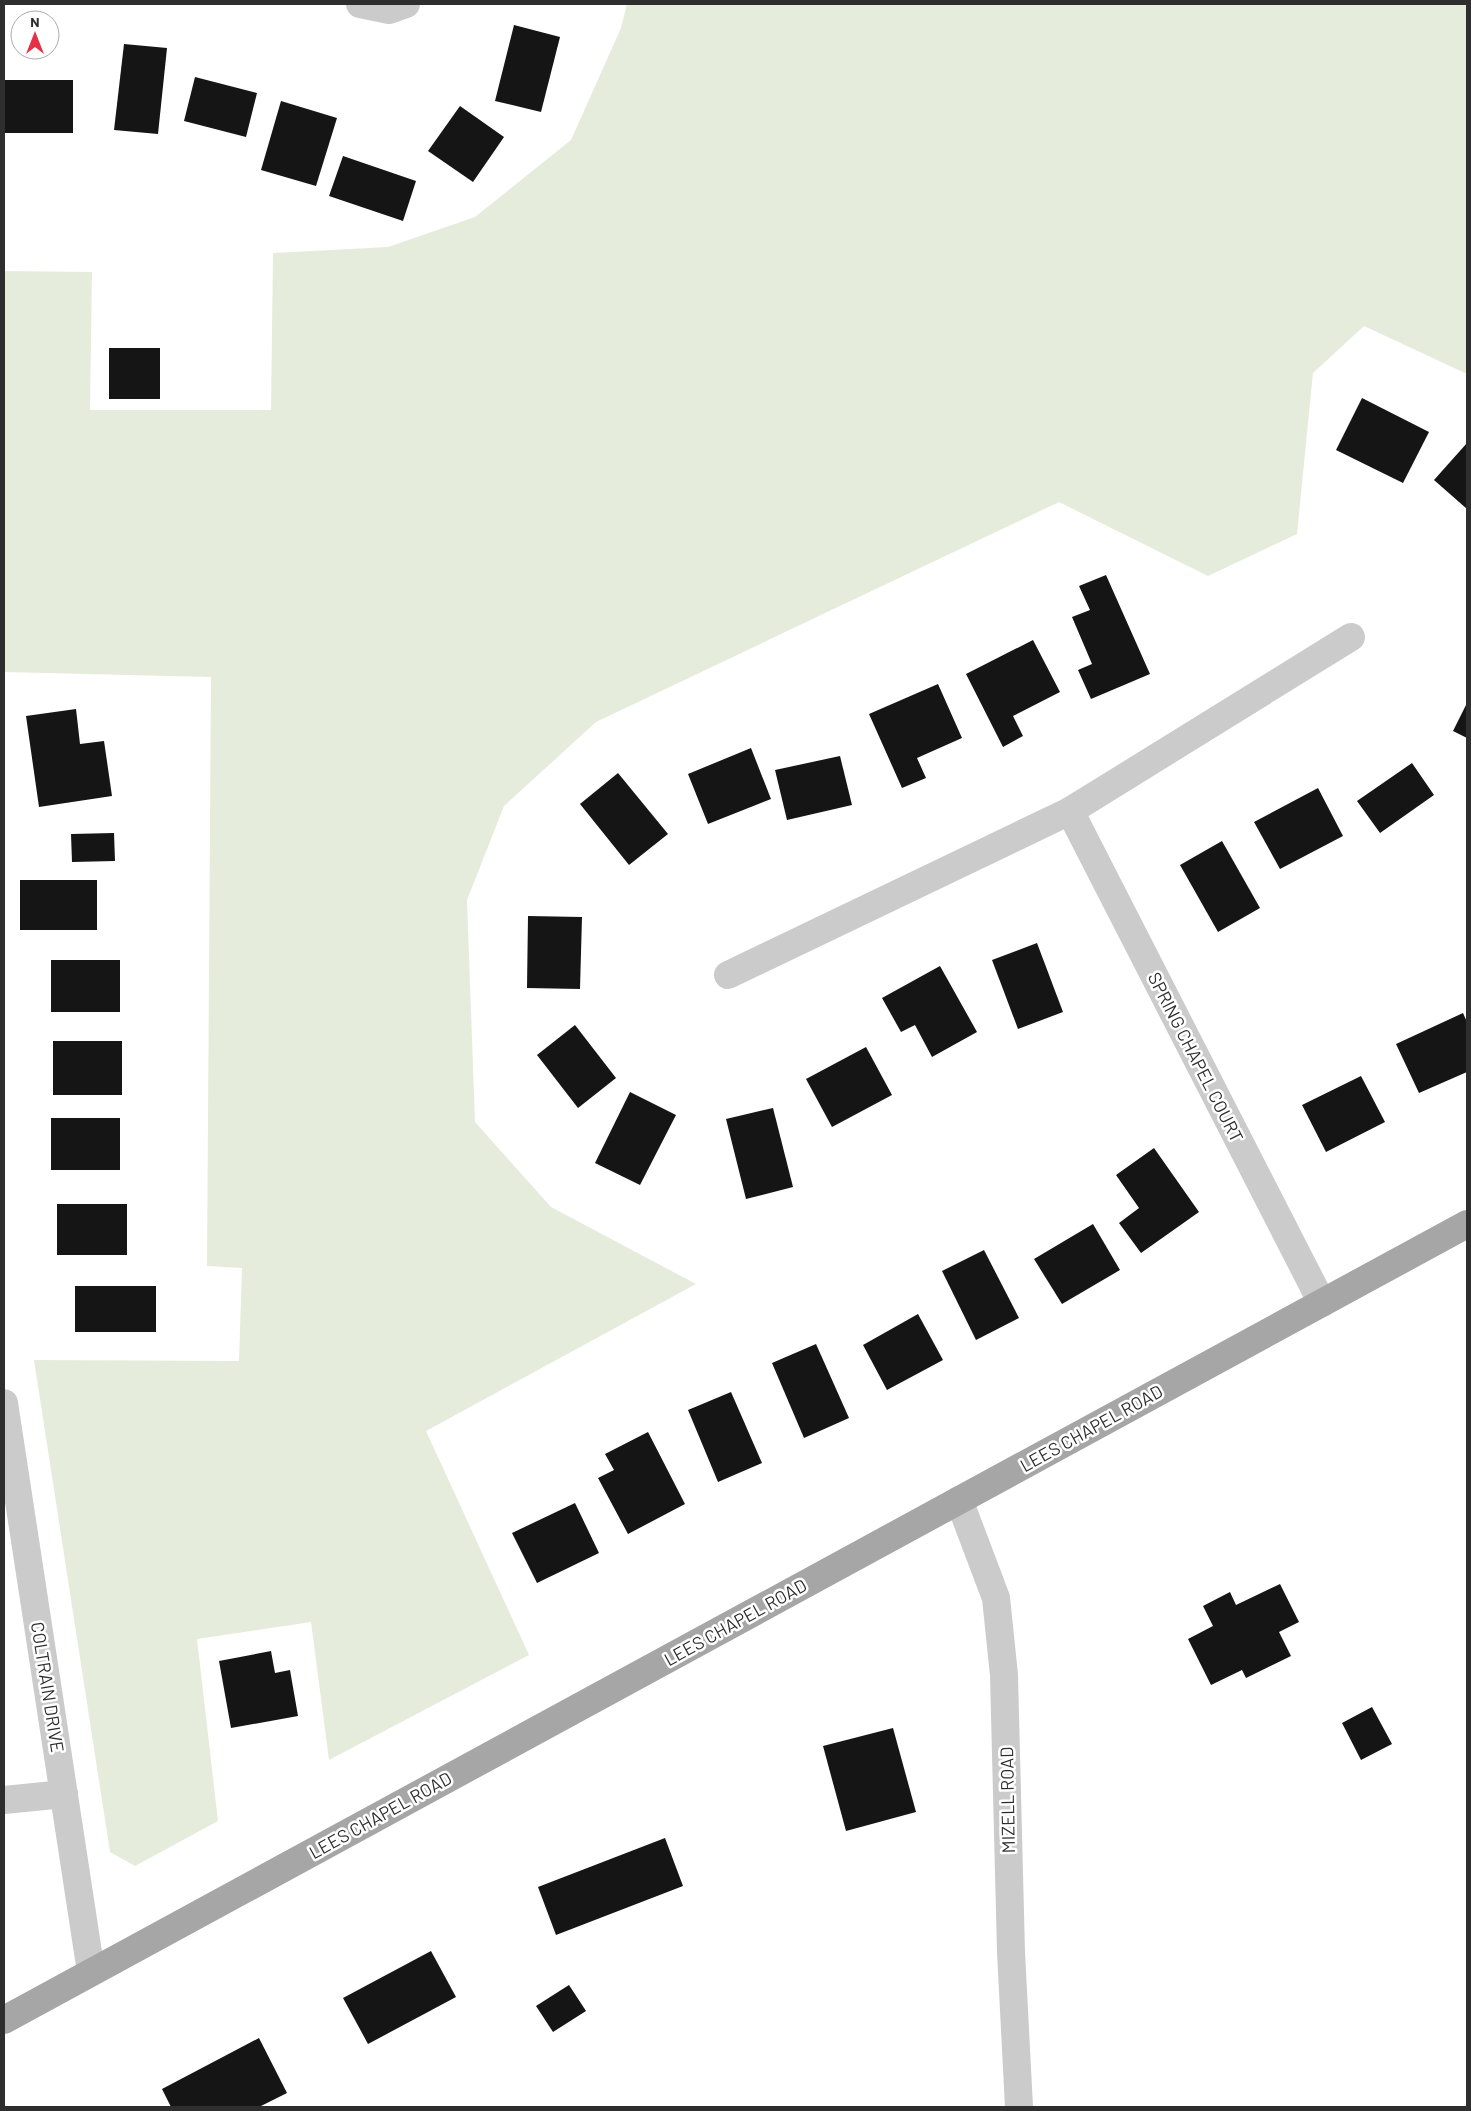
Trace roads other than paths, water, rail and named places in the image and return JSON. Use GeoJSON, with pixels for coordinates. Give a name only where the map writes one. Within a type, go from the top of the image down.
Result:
{"type":"FeatureCollection","features":[{"type":"Feature","properties":{"kind":"main road","name":"LEES CHAPEL ROAD"},"geometry":{"type":"LineString","coordinates":[[4,2020],[1467,1224]]}},
{"type":"Feature","properties":{"kind":"street"},"geometry":{"type":"LineString","coordinates":[[360,4],[388,10],[406,4]]}},
{"type":"Feature","properties":{"kind":"street"},"geometry":{"type":"LineString","coordinates":[[728,975],[1070,811],[1351,637]]}},
{"type":"Feature","properties":{"kind":"street","name":"SPRING CHAPEL COURT"},"geometry":{"type":"LineString","coordinates":[[1070,811],[1322,1303]]}},
{"type":"Feature","properties":{"kind":"street","name":"COLTRAIN DRIVE"},"geometry":{"type":"LineString","coordinates":[[4,1403],[91,1972]]}},
{"type":"Feature","properties":{"kind":"street","name":"MIZELL ROAD"},"geometry":{"type":"LineString","coordinates":[[959,1500],[996,1598],[1004,1676],[1011,1952],[1019,2107]]}},
{"type":"Feature","properties":{"kind":"street"},"geometry":{"type":"LineString","coordinates":[[4,1800],[64,1794]]}}]}
